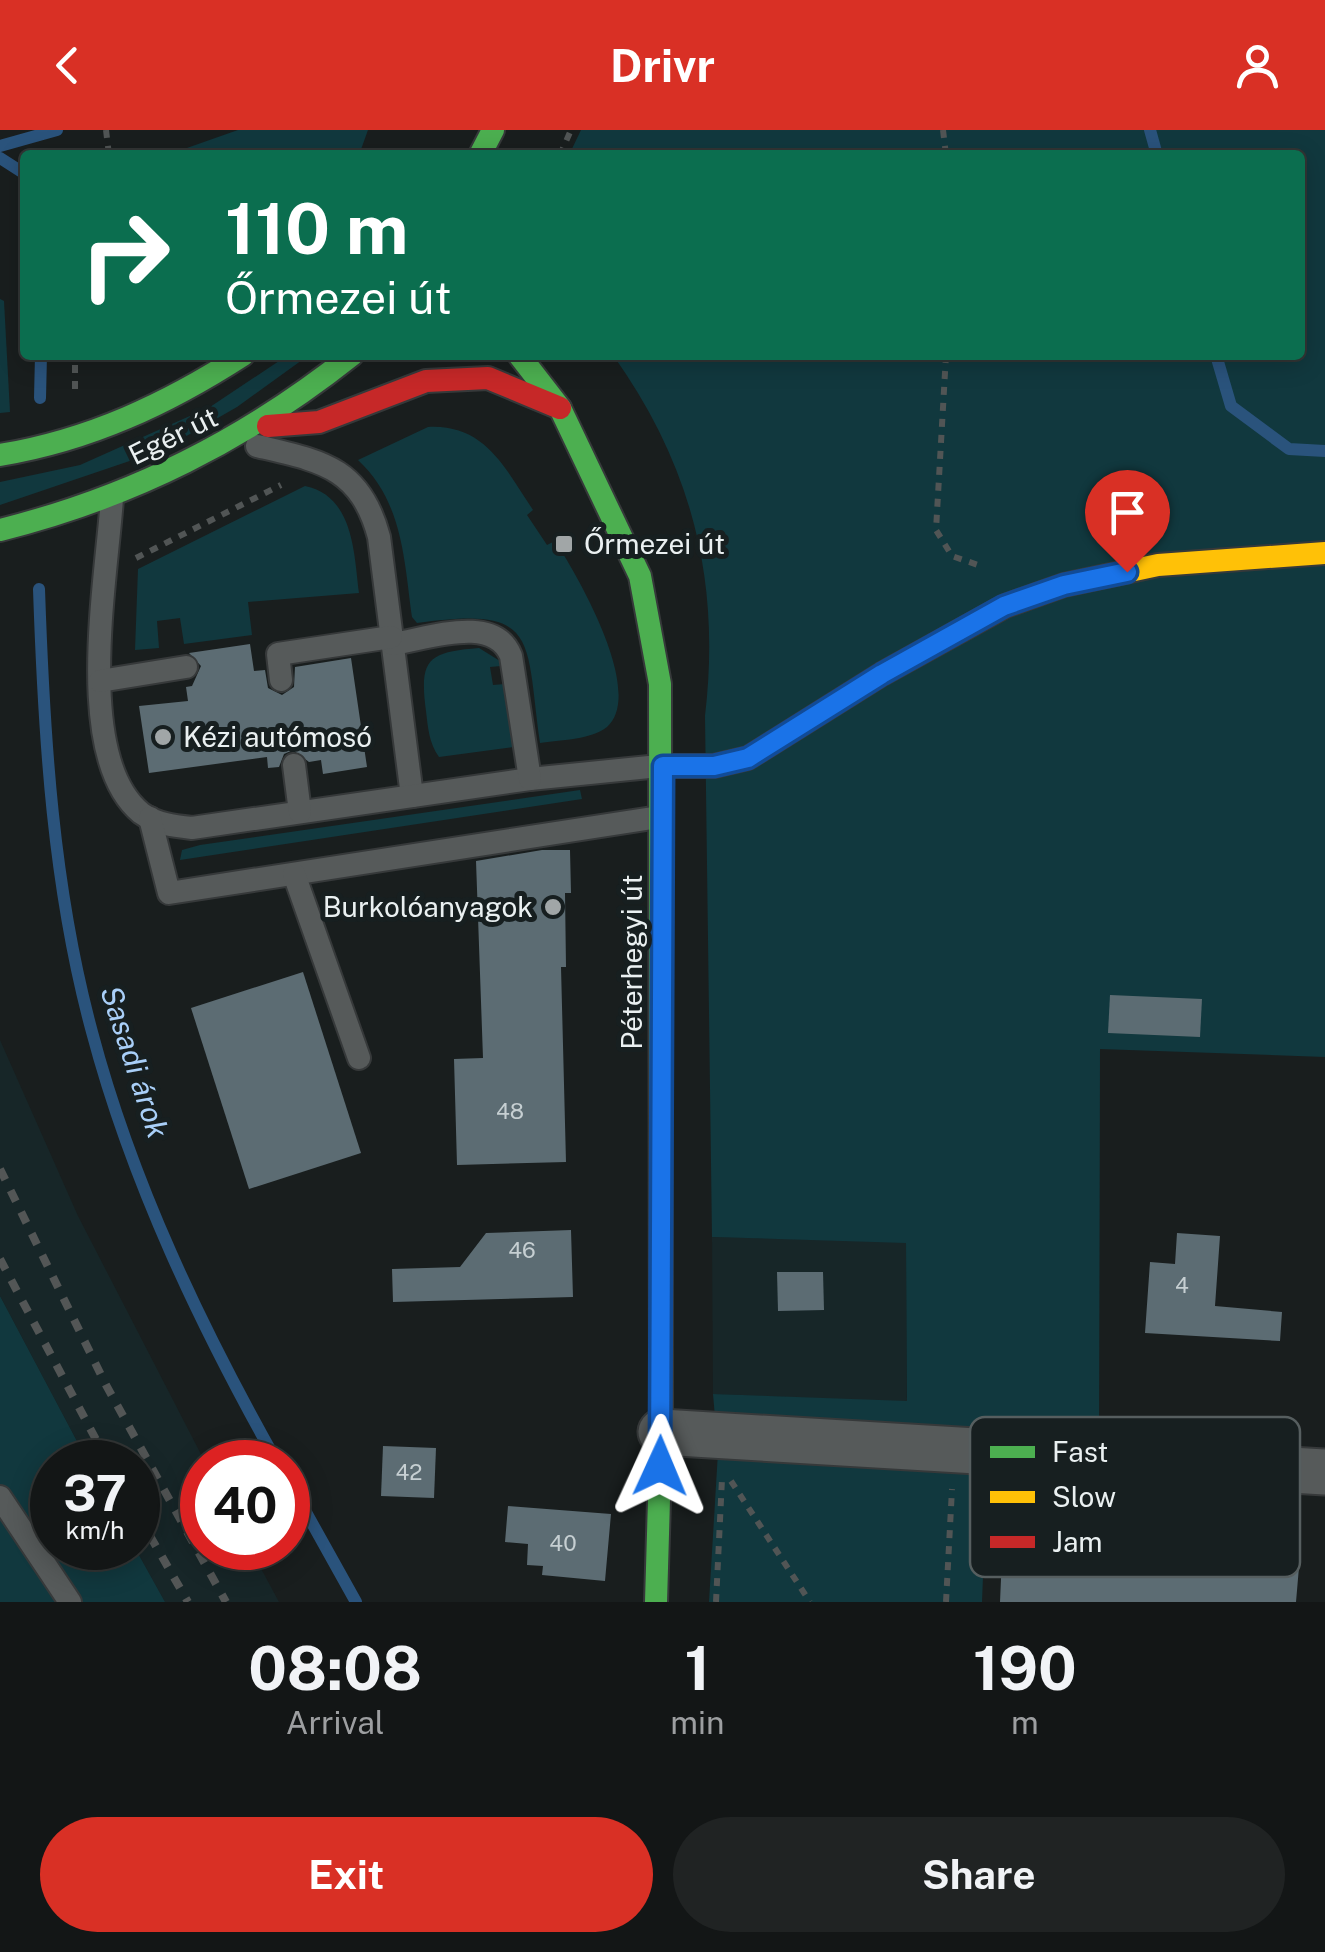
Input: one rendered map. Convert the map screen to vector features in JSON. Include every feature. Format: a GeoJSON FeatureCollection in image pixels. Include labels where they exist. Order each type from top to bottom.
{"type":"FeatureCollection","features":[{"type":"Feature","properties":{"kind":"street","name":"Egér út"},"geometry":{"type":"LineString","coordinates":[[0,454],[110,427],[188,390],[234,360]]}},
{"type":"Feature","properties":{"kind":"street","name":"Egér út"},"geometry":{"type":"LineString","coordinates":[[0,530],[57,518],[182,470],[256,428],[345,360]]}},
{"type":"Feature","properties":{"kind":"street","name":"Péterhegyi út"},"geometry":{"type":"LineString","coordinates":[[524,360],[560,408],[640,576],[660,684],[661,1432],[656,1602]]}},
{"type":"Feature","properties":{"kind":"street"},"geometry":{"type":"LineString","coordinates":[[548,360],[560,408]]}},
{"type":"Feature","properties":{"kind":"street"},"geometry":{"type":"LineString","coordinates":[[256,428],[318,422],[426,382],[488,378],[560,408]]}},
{"type":"Feature","properties":{"kind":"street"},"geometry":{"type":"LineString","coordinates":[[663,766],[714,766],[748,758],[882,674],[1004,606],[1064,585],[1158,565],[1325,553]]}},
{"type":"Feature","properties":{"kind":"street"},"geometry":{"type":"LineString","coordinates":[[661,1432],[970,1449]]}},
{"type":"Feature","properties":{"kind":"street"},"geometry":{"type":"LineString","coordinates":[[1300,1470],[1325,1472]]}},
{"type":"Feature","properties":{"kind":"lane"},"geometry":{"type":"LineString","coordinates":[[234,441],[325,462],[352,484],[375,522],[412,796]]}},
{"type":"Feature","properties":{"kind":"lane"},"geometry":{"type":"LineString","coordinates":[[112,498],[100,681],[112,770],[125,795],[150,818],[192,828],[530,779],[663,766]]}},
{"type":"Feature","properties":{"kind":"lane"},"geometry":{"type":"LineString","coordinates":[[281,680],[267,655],[473,632],[495,634],[511,656],[530,779]]}},
{"type":"Feature","properties":{"kind":"lane"},"geometry":{"type":"LineString","coordinates":[[100,681],[186,667]]}},
{"type":"Feature","properties":{"kind":"lane"},"geometry":{"type":"LineString","coordinates":[[294,766],[300,812]]}},
{"type":"Feature","properties":{"kind":"lane"},"geometry":{"type":"LineString","coordinates":[[150,818],[169,893],[663,816]]}},
{"type":"Feature","properties":{"kind":"lane"},"geometry":{"type":"LineString","coordinates":[[294,874],[358,1058]]}},
{"type":"Feature","properties":{"kind":"lane"},"geometry":{"type":"LineString","coordinates":[[0,1497],[70,1602]]}},
{"type":"Feature","properties":{"kind":"path"},"geometry":{"type":"LineString","coordinates":[[74,404],[75,360]]}},
{"type":"Feature","properties":{"kind":"path"},"geometry":{"type":"LineString","coordinates":[[946,360],[936,530],[952,556],[992,570]]}},
{"type":"Feature","properties":{"kind":"path"},"geometry":{"type":"LineString","coordinates":[[108,562],[133,560],[325,462]]}},
{"type":"Feature","properties":{"kind":"path"},"geometry":{"type":"LineString","coordinates":[[946,1602],[954,1448]]}},
{"type":"Feature","properties":{"kind":"path"},"geometry":{"type":"LineString","coordinates":[[716,1602],[722,1468],[810,1602]]}},
{"type":"Feature","properties":{"kind":"shaded area"},"geometry":{"type":"Polygon","coordinates":[[[238,130],[368,130],[361,150],[181,150],[238,130]]]}},
{"type":"Feature","properties":{"kind":"shaded area"},"geometry":{"type":"Polygon","coordinates":[[[581,130],[1325,130],[1325,1057],[1100,1049],[1099,1417],[970,1417],[970,1577],[983,1577],[982,1602],[709,1602],[718,1452],[713,1394],[907,1401],[906,1243],[712,1237],[705,716],[709,666],[704,572],[681,482],[663,439],[616,360],[1305,360],[1305,150],[571,150],[581,130]]]}},
{"type":"Feature","properties":{"kind":"shaded area"},"geometry":{"type":"Polygon","coordinates":[[[0,299],[4,301],[10,412],[0,413],[0,299]]]}},
{"type":"Feature","properties":{"kind":"shaded area"},"geometry":{"type":"Polygon","coordinates":[[[280,360],[302,360],[237,407],[162,450],[0,505],[0,482],[80,465],[210,407],[280,360]]]}},
{"type":"Feature","properties":{"kind":"shaded area"},"geometry":{"type":"Polygon","coordinates":[[[428,427],[448,428],[479,441],[513,479],[533,510],[527,515],[547,545],[555,541],[591,605],[613,661],[617,710],[607,727],[584,737],[540,743],[532,677],[519,637],[506,625],[486,620],[417,623],[412,617],[393,513],[373,476],[358,460],[428,427]]]}},
{"type":"Feature","properties":{"kind":"shaded area"},"geometry":{"type":"Polygon","coordinates":[[[305,486],[333,501],[342,514],[353,545],[359,593],[248,602],[252,635],[184,644],[180,618],[157,621],[159,648],[135,650],[138,569],[305,486]]]}},
{"type":"Feature","properties":{"kind":"shaded area"},"geometry":{"type":"Polygon","coordinates":[[[479,648],[500,661],[501,666],[490,667],[493,685],[505,684],[514,747],[439,757],[427,723],[426,669],[448,652],[479,648]]]}},
{"type":"Feature","properties":{"kind":"shaded area"},"geometry":{"type":"Polygon","coordinates":[[[580,790],[582,799],[180,860],[182,850],[200,845],[580,790]]]}},
{"type":"Feature","properties":{"kind":"shaded area"},"geometry":{"type":"Polygon","coordinates":[[[0,1040],[78,1216],[194,1440],[180,1440],[180,1570],[262,1570],[279,1602],[165,1602],[147,1570],[160,1570],[160,1440],[76,1440],[0,1296],[0,1040]]]}},
{"type":"Feature","properties":{"kind":"shaded area"},"geometry":{"type":"Polygon","coordinates":[[[712,1237],[906,1242],[907,1402],[713,1394],[712,1237]]]}},
{"type":"Feature","properties":{"kind":"shaded area"},"geometry":{"type":"Polygon","coordinates":[[[0,1296],[76,1440],[30,1440],[30,1570],[147,1570],[165,1602],[0,1602],[0,1296]]]}},
{"type":"Feature","properties":{"kind":"building"},"geometry":{"type":"Polygon","coordinates":[[[250,644],[254,671],[265,670],[268,688],[282,695],[294,687],[295,667],[351,658],[367,767],[323,774],[321,760],[309,762],[293,750],[284,754],[279,767],[268,768],[267,757],[149,773],[139,706],[188,701],[186,687],[192,686],[201,666],[189,653],[250,644]]]}},
{"type":"Feature","properties":{"kind":"building"},"geometry":{"type":"Polygon","coordinates":[[[542,850],[570,850],[571,893],[565,893],[566,967],[561,967],[566,1162],[457,1165],[454,1059],[483,1058],[476,861],[542,850]]]}},
{"type":"Feature","properties":{"kind":"building"},"geometry":{"type":"Polygon","coordinates":[[[303,972],[361,1153],[249,1189],[191,1008],[303,972]]]}},
{"type":"Feature","properties":{"kind":"building"},"geometry":{"type":"Polygon","coordinates":[[[1110,995],[1202,999],[1200,1037],[1108,1033],[1110,995]]]}},
{"type":"Feature","properties":{"kind":"building"},"geometry":{"type":"Polygon","coordinates":[[[571,1230],[573,1297],[393,1302],[392,1269],[460,1267],[486,1233],[571,1230]]]}},
{"type":"Feature","properties":{"kind":"building"},"geometry":{"type":"Polygon","coordinates":[[[1177,1233],[1220,1236],[1215,1306],[1282,1312],[1280,1341],[1145,1333],[1150,1262],[1175,1264],[1177,1233]]]}},
{"type":"Feature","properties":{"kind":"building"},"geometry":{"type":"Polygon","coordinates":[[[777,1272],[823,1272],[824,1310],[778,1311],[777,1272]]]}},
{"type":"Feature","properties":{"kind":"building"},"geometry":{"type":"Polygon","coordinates":[[[383,1446],[436,1448],[434,1498],[381,1496],[383,1446]]]}},
{"type":"Feature","properties":{"kind":"building"},"geometry":{"type":"Polygon","coordinates":[[[508,1506],[611,1514],[605,1581],[542,1575],[543,1566],[527,1565],[528,1544],[505,1542],[508,1506]]]}},
{"type":"Feature","properties":{"kind":"building"},"geometry":{"type":"Polygon","coordinates":[[[1001,1577],[1298,1577],[1296,1602],[1000,1602],[1001,1577]]]}},
{"type":"Feature","properties":{"kind":"waterway"},"geometry":{"type":"LineString","coordinates":[[0,146],[57,130]]}},
{"type":"Feature","properties":{"kind":"waterway"},"geometry":{"type":"LineString","coordinates":[[1150,130],[1156,150]]}},
{"type":"Feature","properties":{"kind":"waterway","name":"Sasadi árok"},"geometry":{"type":"LineString","coordinates":[[0,158],[20,171]]}},
{"type":"Feature","properties":{"kind":"waterway","name":"Sasadi árok"},"geometry":{"type":"LineString","coordinates":[[40,398],[41,360]]}},
{"type":"Feature","properties":{"kind":"waterway"},"geometry":{"type":"LineString","coordinates":[[1217,360],[1231,406],[1289,449],[1325,451]]}},
{"type":"Feature","properties":{"kind":"waterway","name":"Sasadi árok"},"geometry":{"type":"LineString","coordinates":[[39,589],[44,701],[59,868],[92,1032],[148,1199],[196,1306],[265,1440]]}},
{"type":"Feature","properties":{"kind":"waterway","name":"Sasadi árok"},"geometry":{"type":"LineString","coordinates":[[310,1519],[356,1602]]}},
{"type":"Feature","properties":{"kind":"railway"},"geometry":{"type":"LineString","coordinates":[[0,1169],[106,1385],[226,1602]]}},
{"type":"Feature","properties":{"kind":"railway"},"geometry":{"type":"LineString","coordinates":[[0,1259],[96,1440]]}},
{"type":"Feature","properties":{"kind":"railway"},"geometry":{"type":"LineString","coordinates":[[160,1553],[188,1602]]}},
{"type":"Feature","properties":{"kind":"traffic: fast"},"geometry":{"type":"LineString","coordinates":[[483,150],[493,130]]}},
{"type":"Feature","properties":{"kind":"traffic: fast"},"geometry":{"type":"LineString","coordinates":[[0,455],[65,440],[127,418],[235,360]]}},
{"type":"Feature","properties":{"kind":"traffic: fast"},"geometry":{"type":"LineString","coordinates":[[0,530],[96,501],[185,462],[270,414],[346,360]]}},
{"type":"Feature","properties":{"kind":"traffic: fast"},"geometry":{"type":"LineString","coordinates":[[523,360],[560,408],[640,576],[660,684],[661,1432],[656,1602]]}},
{"type":"Feature","properties":{"kind":"traffic: slow"},"geometry":{"type":"LineString","coordinates":[[663,766],[714,766],[748,758],[882,674],[1005,606],[1064,585],[1158,565],[1325,553]]}},
{"type":"Feature","properties":{"kind":"traffic: jam"},"geometry":{"type":"LineString","coordinates":[[268,426],[319,422],[426,381],[488,378],[560,408]]}},
{"type":"Feature","properties":{"kind":"place","name":"Őrmezei út"},"geometry":{"type":"Point","coordinates":[564,544]}},
{"type":"Feature","properties":{"kind":"place","name":"Kézi autómosó"},"geometry":{"type":"Point","coordinates":[163,737]}},
{"type":"Feature","properties":{"kind":"place","name":"Burkolóanyagok"},"geometry":{"type":"Point","coordinates":[553,907]}},
{"type":"Feature","properties":{"kind":"route"},"geometry":{"type":"LineString","coordinates":[[660,1466],[663,766],[714,766],[748,758],[882,674],[1004,606],[1064,585],[1127,572]]}}]}
